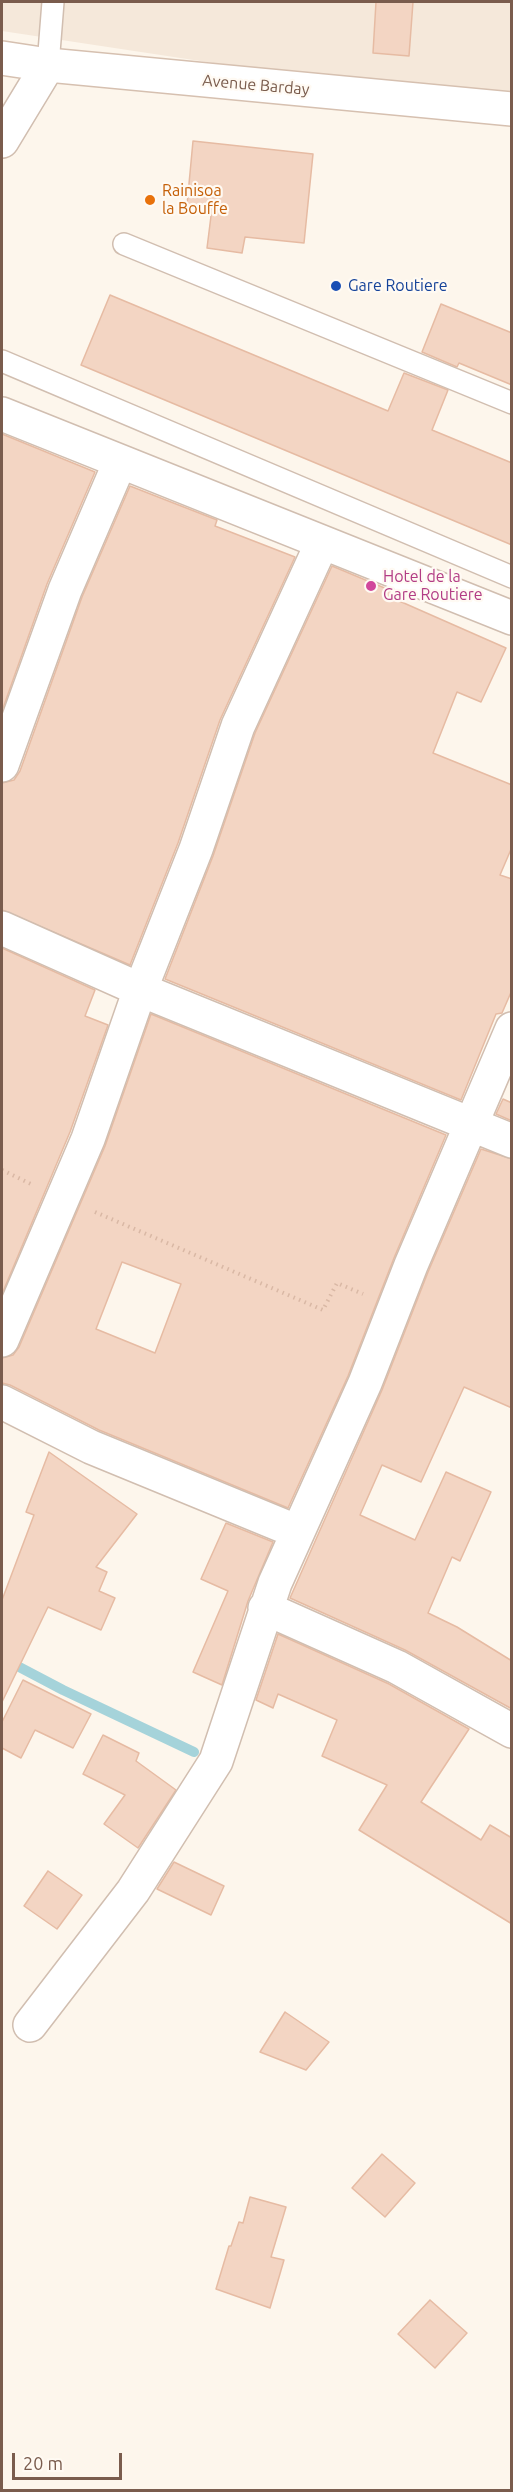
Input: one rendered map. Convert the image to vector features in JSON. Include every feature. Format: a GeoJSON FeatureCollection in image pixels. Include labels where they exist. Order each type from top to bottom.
{"type":"FeatureCollection","features":[{"type":"Feature","properties":{"kind":"street","name":"Avenue Barday"},"geometry":{"type":"LineString","coordinates":[[2,58],[48,65],[512,109]]}},
{"type":"Feature","properties":{"kind":"street"},"geometry":{"type":"LineString","coordinates":[[2,141],[48,65]]}},
{"type":"Feature","properties":{"kind":"street"},"geometry":{"type":"LineString","coordinates":[[2,414],[512,618]]}},
{"type":"Feature","properties":{"kind":"street"},"geometry":{"type":"LineString","coordinates":[[2,765],[65,590],[120,462]]}},
{"type":"Feature","properties":{"kind":"street"},"geometry":{"type":"LineString","coordinates":[[2,1341],[88,1138],[141,990],[196,849],[238,726],[322,543]]}},
{"type":"Feature","properties":{"kind":"street"},"geometry":{"type":"LineString","coordinates":[[2,928],[141,990],[473,1124],[512,1142]]}},
{"type":"Feature","properties":{"kind":"street"},"geometry":{"type":"LineString","coordinates":[[30,2025],[133,1891],[216,1761],[265,1608],[366,1383],[395,1307],[512,1029]]}},
{"type":"Feature","properties":{"kind":"street"},"geometry":{"type":"LineString","coordinates":[[2,1402],[102,1451],[298,1532]]}},
{"type":"Feature","properties":{"kind":"street"},"geometry":{"type":"LineString","coordinates":[[265,1608],[397,1667],[512,1731]]}},
{"type":"Feature","properties":{"kind":"lane"},"geometry":{"type":"LineString","coordinates":[[48,65],[53,2]]}},
{"type":"Feature","properties":{"kind":"lane"},"geometry":{"type":"LineString","coordinates":[[124,244],[512,403]]}},
{"type":"Feature","properties":{"kind":"lane"},"geometry":{"type":"LineString","coordinates":[[2,362],[512,577]]}},
{"type":"Feature","properties":{"kind":"path"},"geometry":{"type":"LineString","coordinates":[[2,1170],[63,1199],[323,1310],[337,1283],[395,1307]]}},
{"type":"Feature","properties":{"kind":"shaded area"},"geometry":{"type":"Polygon","coordinates":[[[2,2],[511,2],[511,108],[2,31],[2,2]]]}},
{"type":"Feature","properties":{"kind":"building"},"geometry":{"type":"Polygon","coordinates":[[[376,2],[413,2],[409,56],[373,53],[376,2]]]}},
{"type":"Feature","properties":{"kind":"building"},"geometry":{"type":"Polygon","coordinates":[[[193,141],[313,154],[304,243],[245,237],[242,253],[207,248],[212,208],[187,205],[193,141]]]}},
{"type":"Feature","properties":{"kind":"building"},"geometry":{"type":"Polygon","coordinates":[[[110,295],[388,411],[404,373],[448,390],[432,430],[512,463],[512,545],[81,365],[110,295]]]}},
{"type":"Feature","properties":{"kind":"building"},"geometry":{"type":"Polygon","coordinates":[[[441,304],[512,333],[512,385],[459,363],[457,367],[422,352],[441,304]]]}},
{"type":"Feature","properties":{"kind":"building"},"geometry":{"type":"Polygon","coordinates":[[[2,434],[95,472],[47,584],[2,711],[2,434]]]}},
{"type":"Feature","properties":{"kind":"building"},"geometry":{"type":"Polygon","coordinates":[[[130,486],[217,520],[215,526],[295,557],[220,720],[178,843],[130,965],[2,910],[2,783],[14,780],[20,771],[82,597],[130,486]]]}},
{"type":"Feature","properties":{"kind":"building"},"geometry":{"type":"Polygon","coordinates":[[[332,566],[399,594],[397,600],[506,648],[481,702],[457,692],[433,753],[512,785],[512,847],[500,875],[512,879],[512,990],[502,1013],[496,1014],[461,1100],[165,979],[213,856],[255,733],[332,566]]]}},
{"type":"Feature","properties":{"kind":"building"},"geometry":{"type":"Polygon","coordinates":[[[2,948],[95,990],[85,1016],[108,1025],[70,1132],[2,1294],[2,948]]]}},
{"type":"Feature","properties":{"kind":"building"},"geometry":{"type":"Polygon","coordinates":[[[151,1014],[446,1135],[394,1258],[348,1376],[288,1508],[99,1430],[2,1383],[2,1358],[13,1355],[19,1347],[105,1146],[151,1014]],[[122,1262],[96,1329],[155,1353],[181,1284],[122,1262]]]}},
{"type":"Feature","properties":{"kind":"building"},"geometry":{"type":"Polygon","coordinates":[[[503,1099],[512,1103],[512,1121],[496,1114],[503,1099]]]}},
{"type":"Feature","properties":{"kind":"building"},"geometry":{"type":"Polygon","coordinates":[[[481,1149],[512,1159],[512,1408],[464,1387],[421,1482],[382,1465],[360,1515],[415,1540],[446,1472],[491,1492],[460,1561],[452,1557],[428,1613],[457,1627],[512,1661],[512,1709],[405,1650],[290,1598],[382,1390],[428,1272],[481,1149]]]}},
{"type":"Feature","properties":{"kind":"building"},"geometry":{"type":"Polygon","coordinates":[[[49,1452],[137,1514],[96,1567],[107,1572],[99,1591],[115,1598],[101,1630],[48,1607],[2,1702],[2,1600],[34,1515],[26,1512],[49,1452]]]}},
{"type":"Feature","properties":{"kind":"building"},"geometry":{"type":"Polygon","coordinates":[[[226,1523],[273,1542],[248,1601],[222,1685],[193,1672],[228,1591],[201,1579],[226,1523]]]}},
{"type":"Feature","properties":{"kind":"building"},"geometry":{"type":"Polygon","coordinates":[[[278,1634],[389,1684],[469,1729],[421,1802],[481,1840],[490,1825],[512,1838],[512,1924],[359,1830],[387,1785],[322,1756],[337,1720],[278,1694],[273,1708],[256,1700],[278,1634]]]}},
{"type":"Feature","properties":{"kind":"building"},"geometry":{"type":"Polygon","coordinates":[[[23,1680],[91,1714],[73,1748],[35,1730],[21,1758],[2,1748],[2,1722],[23,1680]]]}},
{"type":"Feature","properties":{"kind":"building"},"geometry":{"type":"Polygon","coordinates":[[[103,1735],[139,1753],[136,1761],[176,1790],[138,1848],[104,1824],[125,1795],[83,1774],[103,1735]]]}},
{"type":"Feature","properties":{"kind":"building"},"geometry":{"type":"Polygon","coordinates":[[[174,1862],[224,1886],[211,1915],[157,1889],[174,1862]]]}},
{"type":"Feature","properties":{"kind":"building"},"geometry":{"type":"Polygon","coordinates":[[[48,1871],[82,1895],[57,1929],[24,1906],[48,1871]]]}},
{"type":"Feature","properties":{"kind":"building"},"geometry":{"type":"Polygon","coordinates":[[[285,2012],[329,2042],[306,2070],[260,2052],[285,2012]]]}},
{"type":"Feature","properties":{"kind":"building"},"geometry":{"type":"Polygon","coordinates":[[[382,2154],[415,2183],[385,2217],[352,2188],[382,2154]]]}},
{"type":"Feature","properties":{"kind":"building"},"geometry":{"type":"Polygon","coordinates":[[[250,2197],[286,2207],[271,2257],[284,2260],[270,2308],[216,2289],[229,2246],[231,2246],[239,2222],[243,2223],[250,2197]]]}},
{"type":"Feature","properties":{"kind":"building"},"geometry":{"type":"Polygon","coordinates":[[[430,2300],[467,2333],[435,2368],[398,2334],[430,2300]]]}},
{"type":"Feature","properties":{"kind":"waterway"},"geometry":{"type":"LineString","coordinates":[[2,1658],[63,1690],[194,1752]]}},
{"type":"Feature","properties":{"kind":"place","name":"Rainisoa la Bouffe"},"geometry":{"type":"Point","coordinates":[150,200]}},
{"type":"Feature","properties":{"kind":"place","name":"Gare Routiere"},"geometry":{"type":"Point","coordinates":[336,286]}},
{"type":"Feature","properties":{"kind":"place","name":"Hotel de la Gare Routiere"},"geometry":{"type":"Point","coordinates":[371,586]}}]}
